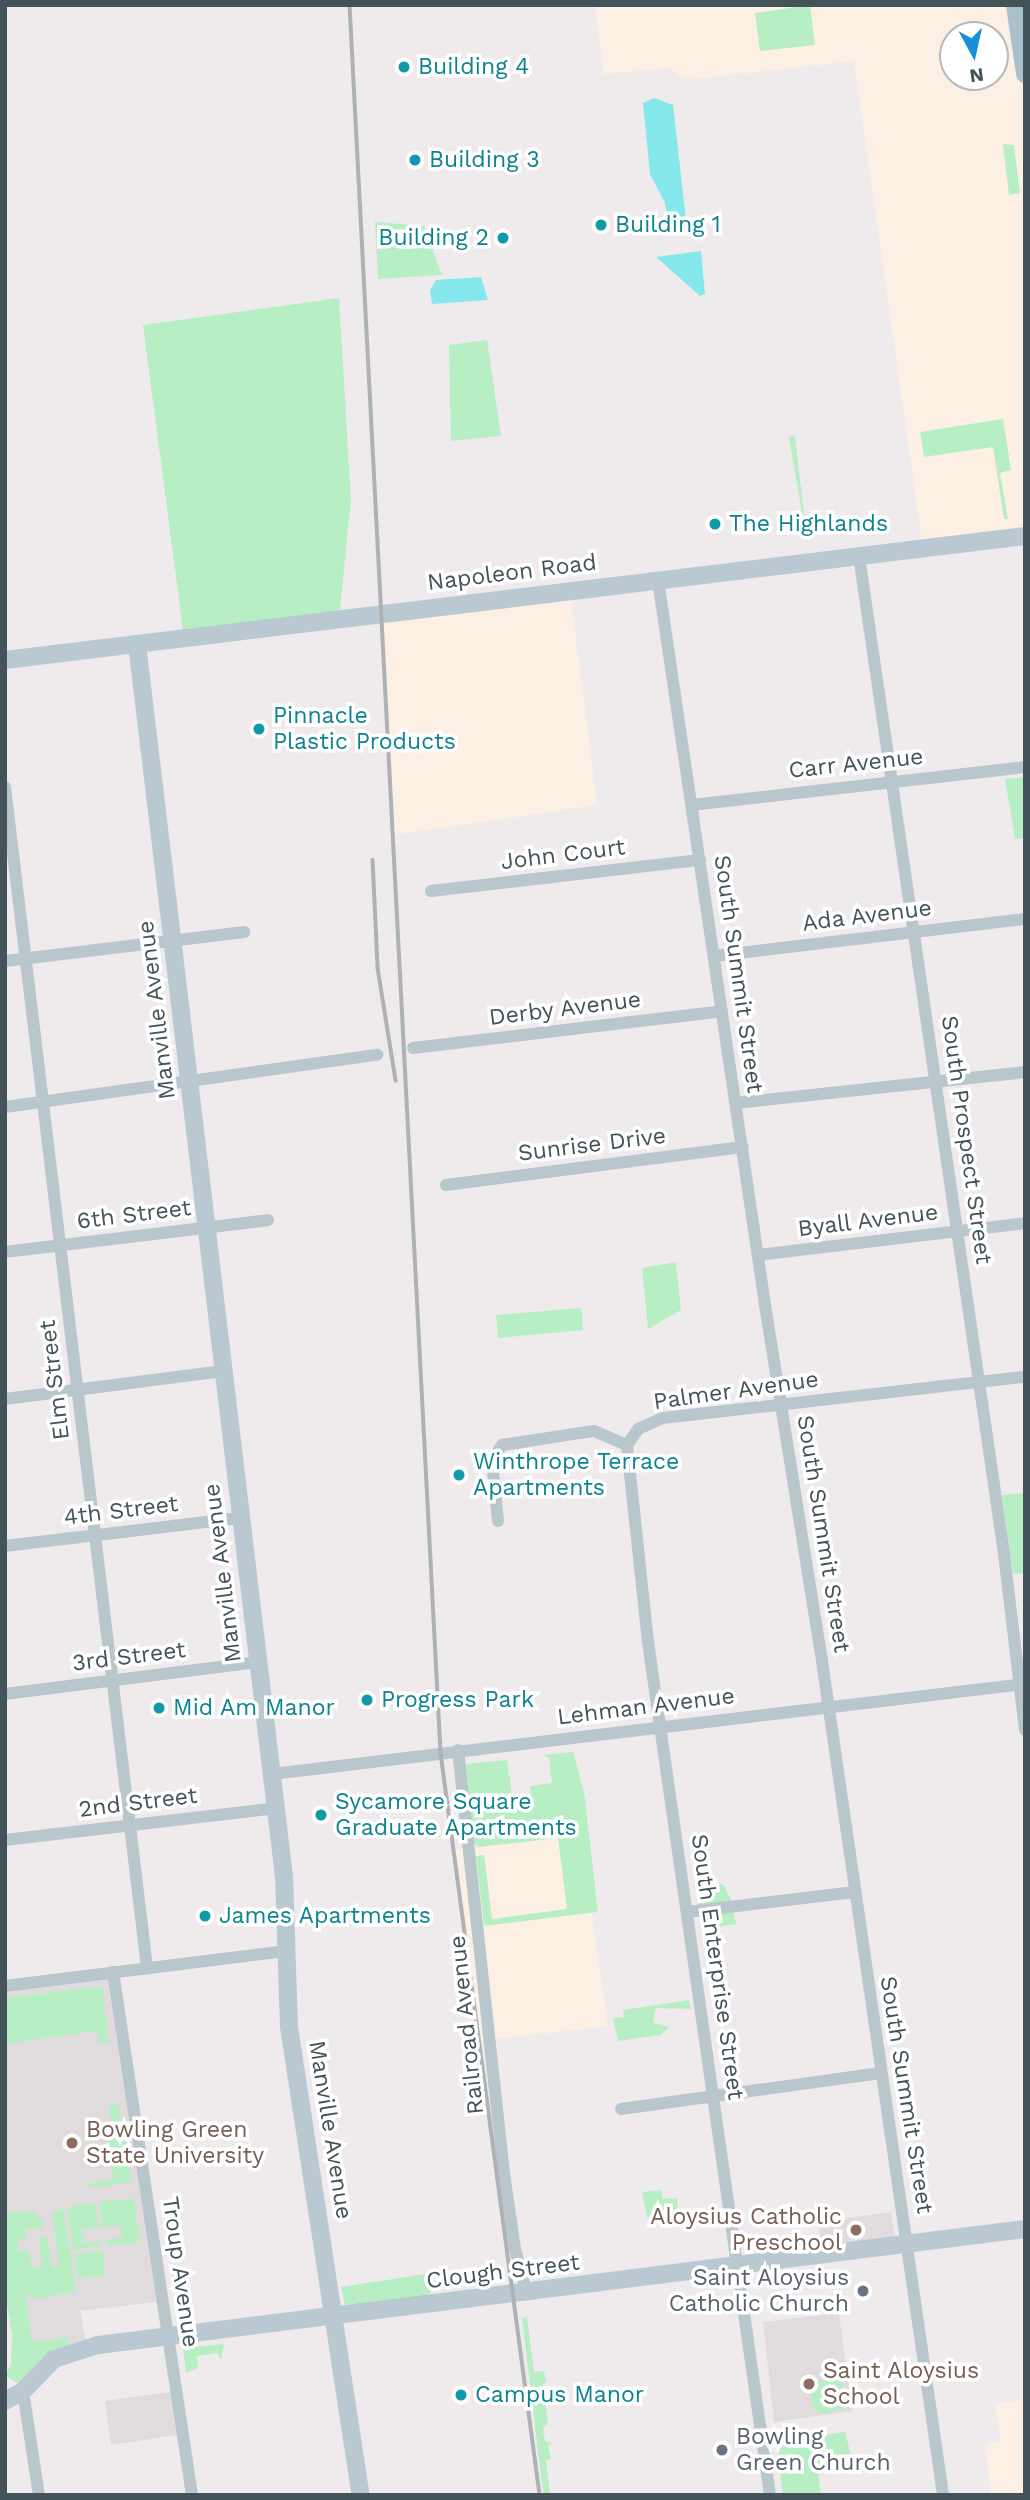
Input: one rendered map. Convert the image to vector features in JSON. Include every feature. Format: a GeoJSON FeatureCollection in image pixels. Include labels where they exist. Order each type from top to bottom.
{"type":"FeatureCollection","features":[{"type":"Feature","properties":{"kind":"main road"},"geometry":{"type":"LineString","coordinates":[[1015,5],[1025,73]]}},
{"type":"Feature","properties":{"kind":"street","name":"Napoleon Road"},"geometry":{"type":"LineString","coordinates":[[5,660],[1025,536]]}},
{"type":"Feature","properties":{"kind":"street","name":"South Prospect Street"},"geometry":{"type":"LineString","coordinates":[[859,556],[1022,1685],[1025,1730]]}},
{"type":"Feature","properties":{"kind":"street","name":"South Summit Street"},"geometry":{"type":"LineString","coordinates":[[658,580],[758,1255],[829,1708],[943,2495]]}},
{"type":"Feature","properties":{"kind":"street","name":"Manville Avenue"},"geometry":{"type":"LineString","coordinates":[[137,644],[285,1883],[289,2027],[361,2495]]}},
{"type":"Feature","properties":{"kind":"street","name":"Carr Avenue"},"geometry":{"type":"LineString","coordinates":[[692,805],[1025,767]]}},
{"type":"Feature","properties":{"kind":"street","name":"Elm Street"},"geometry":{"type":"LineString","coordinates":[[5,787],[147,1968]]}},
{"type":"Feature","properties":{"kind":"street","name":"John Court"},"geometry":{"type":"LineString","coordinates":[[431,891],[700,860]]}},
{"type":"Feature","properties":{"kind":"street","name":"Ada Avenue"},"geometry":{"type":"LineString","coordinates":[[714,956],[1025,919]]}},
{"type":"Feature","properties":{"kind":"street"},"geometry":{"type":"LineString","coordinates":[[5,961],[244,932]]}},
{"type":"Feature","properties":{"kind":"street","name":"Derby Avenue"},"geometry":{"type":"LineString","coordinates":[[413,1048],[722,1012]]}},
{"type":"Feature","properties":{"kind":"street"},"geometry":{"type":"LineString","coordinates":[[5,1107],[190,1084],[262,1070],[377,1055]]}},
{"type":"Feature","properties":{"kind":"street"},"geometry":{"type":"LineString","coordinates":[[736,1103],[1025,1072]]}},
{"type":"Feature","properties":{"kind":"street","name":"Sunrise Drive"},"geometry":{"type":"LineString","coordinates":[[446,1185],[743,1147]]}},
{"type":"Feature","properties":{"kind":"street","name":"6th Street"},"geometry":{"type":"LineString","coordinates":[[5,1252],[268,1220]]}},
{"type":"Feature","properties":{"kind":"street","name":"Byall Avenue"},"geometry":{"type":"LineString","coordinates":[[758,1255],[1025,1223]]}},
{"type":"Feature","properties":{"kind":"street"},"geometry":{"type":"LineString","coordinates":[[5,1399],[223,1371]]}},
{"type":"Feature","properties":{"kind":"street","name":"Palmer Avenue"},"geometry":{"type":"LineString","coordinates":[[627,1445],[638,1429],[663,1418],[1025,1377]]}},
{"type":"Feature","properties":{"kind":"street"},"geometry":{"type":"LineString","coordinates":[[498,1521],[492,1461],[502,1445],[594,1431],[627,1445]]}},
{"type":"Feature","properties":{"kind":"street","name":"South Enterprise Street"},"geometry":{"type":"LineString","coordinates":[[627,1445],[660,1727],[770,2495]]}},
{"type":"Feature","properties":{"kind":"street","name":"4th Street"},"geometry":{"type":"LineString","coordinates":[[5,1546],[241,1518]]}},
{"type":"Feature","properties":{"kind":"street","name":"3rd Street"},"geometry":{"type":"LineString","coordinates":[[5,1694],[259,1662]]}},
{"type":"Feature","properties":{"kind":"street","name":"Lehman Avenue"},"geometry":{"type":"LineString","coordinates":[[272,1774],[1022,1685]]}},
{"type":"Feature","properties":{"kind":"street","name":"Railroad Avenue"},"geometry":{"type":"LineString","coordinates":[[458,1750],[503,2166],[527,2294]]}},
{"type":"Feature","properties":{"kind":"street","name":"2nd Street"},"geometry":{"type":"LineString","coordinates":[[5,1840],[276,1808]]}},
{"type":"Feature","properties":{"kind":"street"},"geometry":{"type":"LineString","coordinates":[[687,1912],[855,1892]]}},
{"type":"Feature","properties":{"kind":"street"},"geometry":{"type":"LineString","coordinates":[[5,1986],[285,1951]]}},
{"type":"Feature","properties":{"kind":"street","name":"Troup Avenue"},"geometry":{"type":"LineString","coordinates":[[113,1972],[192,2495]]}},
{"type":"Feature","properties":{"kind":"street"},"geometry":{"type":"LineString","coordinates":[[621,2109],[881,2073]]}},
{"type":"Feature","properties":{"kind":"street","name":"Clough Street"},"geometry":{"type":"LineString","coordinates":[[5,2400],[23,2391],[62,2354],[168,2336],[334,2319],[1025,2229]]}},
{"type":"Feature","properties":{"kind":"street"},"geometry":{"type":"LineString","coordinates":[[23,2391],[40,2495]]}},
{"type":"Feature","properties":{"kind":"shaded area"},"geometry":{"type":"Polygon","coordinates":[[[595,5],[1025,5],[1025,536],[923,548],[854,61],[684,80],[669,68],[604,74],[595,5]]]}},
{"type":"Feature","properties":{"kind":"shaded area"},"geometry":{"type":"Polygon","coordinates":[[[570,591],[597,805],[392,835],[382,614],[570,591]]]}},
{"type":"Feature","properties":{"kind":"shaded area"},"geometry":{"type":"Polygon","coordinates":[[[580,1833],[608,2026],[477,2041],[451,1850],[580,1833]]]}},
{"type":"Feature","properties":{"kind":"shaded area","name":"Bowling Green State University"},"geometry":{"type":"Polygon","coordinates":[[[113,1972],[163,2301],[80,2311],[87,2348],[37,2377],[5,2256],[5,1986],[113,1972]]]}},
{"type":"Feature","properties":{"kind":"shaded area","name":"Aloysius Catholic Preschool"},"geometry":{"type":"Polygon","coordinates":[[[891,2212],[895,2238],[822,2248],[818,2222],[891,2212]]]}},
{"type":"Feature","properties":{"kind":"shaded area","name":"Saint Aloysius School"},"geometry":{"type":"Polygon","coordinates":[[[839,2313],[852,2411],[774,2422],[763,2322],[839,2313]]]}},
{"type":"Feature","properties":{"kind":"shaded area"},"geometry":{"type":"Polygon","coordinates":[[[177,2391],[183,2434],[111,2445],[105,2401],[177,2391]]]}},
{"type":"Feature","properties":{"kind":"shaded area"},"geometry":{"type":"Polygon","coordinates":[[[1025,2400],[1025,2495],[991,2495],[985,2444],[1001,2441],[995,2404],[1025,2400]]]}},
{"type":"Feature","properties":{"kind":"green space"},"geometry":{"type":"Polygon","coordinates":[[[810,5],[815,45],[760,51],[755,13],[810,5]]]}},
{"type":"Feature","properties":{"kind":"green space"},"geometry":{"type":"Polygon","coordinates":[[[1003,144],[1014,145],[1020,193],[1009,195],[1003,144]]]}},
{"type":"Feature","properties":{"kind":"green space"},"geometry":{"type":"Polygon","coordinates":[[[375,222],[424,226],[442,275],[378,279],[375,222]]]}},
{"type":"Feature","properties":{"kind":"green space"},"geometry":{"type":"Polygon","coordinates":[[[339,298],[351,500],[339,619],[184,638],[143,325],[339,298]]]}},
{"type":"Feature","properties":{"kind":"green space"},"geometry":{"type":"Polygon","coordinates":[[[487,340],[501,436],[451,441],[449,345],[487,340]]]}},
{"type":"Feature","properties":{"kind":"green space"},"geometry":{"type":"Polygon","coordinates":[[[1003,419],[1011,470],[1000,473],[1008,519],[1004,519],[993,447],[924,457],[920,432],[1003,419]]]}},
{"type":"Feature","properties":{"kind":"green space"},"geometry":{"type":"Polygon","coordinates":[[[792,435],[795,437],[808,547],[789,438],[792,435]]]}},
{"type":"Feature","properties":{"kind":"green space"},"geometry":{"type":"Polygon","coordinates":[[[1025,777],[1025,838],[1015,839],[1005,779],[1025,777]]]}},
{"type":"Feature","properties":{"kind":"green space"},"geometry":{"type":"Polygon","coordinates":[[[676,1262],[681,1310],[648,1329],[642,1268],[676,1262]]]}},
{"type":"Feature","properties":{"kind":"green space"},"geometry":{"type":"Polygon","coordinates":[[[581,1308],[583,1330],[498,1338],[496,1315],[581,1308]]]}},
{"type":"Feature","properties":{"kind":"green space"},"geometry":{"type":"Polygon","coordinates":[[[1025,1493],[1025,1573],[1013,1574],[1002,1495],[1025,1493]]]}},
{"type":"Feature","properties":{"kind":"green space"},"geometry":{"type":"Polygon","coordinates":[[[573,1752],[584,1792],[598,1912],[484,1926],[476,1856],[484,1855],[492,1919],[567,1909],[558,1838],[479,1847],[473,1843],[466,1764],[507,1760],[514,1810],[533,1807],[530,1786],[552,1783],[549,1758],[542,1755],[573,1752]]]}},
{"type":"Feature","properties":{"kind":"green space"},"geometry":{"type":"Polygon","coordinates":[[[712,1873],[714,1882],[724,1885],[732,1902],[698,1905],[694,1876],[712,1873]]]}},
{"type":"Feature","properties":{"kind":"green space"},"geometry":{"type":"Polygon","coordinates":[[[733,1910],[736,1924],[717,1927],[714,1934],[702,1937],[699,1916],[733,1910]]]}},
{"type":"Feature","properties":{"kind":"green space"},"geometry":{"type":"Polygon","coordinates":[[[102,1986],[109,2043],[99,2044],[97,2031],[5,2044],[5,1998],[102,1986]]]}},
{"type":"Feature","properties":{"kind":"green space"},"geometry":{"type":"Polygon","coordinates":[[[689,2000],[691,2009],[656,2008],[653,2023],[670,2027],[660,2035],[618,2041],[613,2018],[624,2017],[623,2010],[689,2000]]]}},
{"type":"Feature","properties":{"kind":"green space"},"geometry":{"type":"Polygon","coordinates":[[[118,2101],[131,2182],[88,2188],[90,2183],[114,2179],[107,2134],[113,2132],[109,2106],[118,2101]]]}},
{"type":"Feature","properties":{"kind":"green space"},"geometry":{"type":"Polygon","coordinates":[[[661,2190],[663,2199],[677,2198],[678,2214],[647,2217],[642,2192],[661,2190]]]}},
{"type":"Feature","properties":{"kind":"green space"},"geometry":{"type":"Polygon","coordinates":[[[134,2198],[140,2242],[107,2246],[106,2240],[122,2238],[120,2225],[103,2227],[99,2202],[134,2198]]]}},
{"type":"Feature","properties":{"kind":"green space"},"geometry":{"type":"Polygon","coordinates":[[[95,2203],[99,2227],[82,2230],[84,2243],[100,2241],[100,2246],[73,2250],[67,2207],[95,2203]]]}},
{"type":"Feature","properties":{"kind":"green space"},"geometry":{"type":"Polygon","coordinates":[[[63,2208],[76,2292],[35,2299],[26,2292],[31,2339],[37,2342],[68,2337],[70,2347],[33,2375],[27,2374],[20,2385],[5,2375],[11,2364],[12,2336],[5,2292],[5,2211],[35,2212],[41,2218],[43,2228],[25,2230],[26,2239],[17,2240],[19,2252],[29,2251],[32,2267],[42,2267],[38,2237],[48,2238],[52,2268],[59,2267],[52,2213],[63,2208]]]}},
{"type":"Feature","properties":{"kind":"green space"},"geometry":{"type":"Polygon","coordinates":[[[102,2250],[105,2275],[78,2279],[74,2254],[102,2250]]]}},
{"type":"Feature","properties":{"kind":"green space"},"geometry":{"type":"Polygon","coordinates":[[[432,2273],[430,2299],[345,2305],[341,2287],[432,2273]]]}},
{"type":"Feature","properties":{"kind":"green space"},"geometry":{"type":"Polygon","coordinates":[[[527,2317],[534,2372],[544,2371],[546,2382],[543,2384],[548,2424],[543,2427],[545,2442],[554,2443],[548,2445],[551,2459],[546,2460],[550,2495],[544,2495],[541,2476],[522,2318],[527,2317]]]}},
{"type":"Feature","properties":{"kind":"green space"},"geometry":{"type":"Polygon","coordinates":[[[224,2344],[221,2360],[218,2353],[197,2356],[198,2368],[186,2373],[183,2348],[224,2344]]]}},
{"type":"Feature","properties":{"kind":"green space"},"geometry":{"type":"Polygon","coordinates":[[[842,2379],[846,2408],[820,2414],[813,2407],[810,2382],[842,2379]]]}},
{"type":"Feature","properties":{"kind":"green space"},"geometry":{"type":"Polygon","coordinates":[[[845,2432],[854,2467],[818,2469],[821,2495],[783,2495],[776,2441],[845,2432]]]}},
{"type":"Feature","properties":{"kind":"water"},"geometry":{"type":"Polygon","coordinates":[[[654,98],[673,105],[687,229],[669,230],[665,203],[650,174],[643,103],[654,98]]]}},
{"type":"Feature","properties":{"kind":"water"},"geometry":{"type":"Polygon","coordinates":[[[701,251],[705,294],[700,296],[656,257],[701,251]]]}},
{"type":"Feature","properties":{"kind":"water"},"geometry":{"type":"Polygon","coordinates":[[[481,277],[488,300],[432,304],[430,290],[436,280],[481,277]]]}},
{"type":"Feature","properties":{"kind":"railway"},"geometry":{"type":"LineString","coordinates":[[350,5],[441,1753],[540,2495]]}},
{"type":"Feature","properties":{"kind":"railway"},"geometry":{"type":"LineString","coordinates":[[373,860],[378,968],[396,1081]]}},
{"type":"Feature","properties":{"kind":"place","name":"Building 4"},"geometry":{"type":"Point","coordinates":[404,67]}},
{"type":"Feature","properties":{"kind":"place","name":"Building 3"},"geometry":{"type":"Point","coordinates":[415,160]}},
{"type":"Feature","properties":{"kind":"place","name":"Building 1"},"geometry":{"type":"Point","coordinates":[601,225]}},
{"type":"Feature","properties":{"kind":"place","name":"Building 2"},"geometry":{"type":"Point","coordinates":[503,238]}},
{"type":"Feature","properties":{"kind":"place","name":"The Highlands"},"geometry":{"type":"Point","coordinates":[715,524]}},
{"type":"Feature","properties":{"kind":"place","name":"Pinnacle Plastic Products"},"geometry":{"type":"Point","coordinates":[259,729]}},
{"type":"Feature","properties":{"kind":"place","name":"Winthrope Terrace Apartments"},"geometry":{"type":"Point","coordinates":[459,1475]}},
{"type":"Feature","properties":{"kind":"place","name":"Progress Park"},"geometry":{"type":"Point","coordinates":[367,1700]}},
{"type":"Feature","properties":{"kind":"place","name":"Mid Am Manor"},"geometry":{"type":"Point","coordinates":[159,1708]}},
{"type":"Feature","properties":{"kind":"place","name":"Sycamore Square Graduate Apartments"},"geometry":{"type":"Point","coordinates":[321,1815]}},
{"type":"Feature","properties":{"kind":"place","name":"James Apartments"},"geometry":{"type":"Point","coordinates":[205,1916]}},
{"type":"Feature","properties":{"kind":"place","name":"Bowling Green State University"},"geometry":{"type":"Point","coordinates":[72,2143]}},
{"type":"Feature","properties":{"kind":"place","name":"Aloysius Catholic Preschool"},"geometry":{"type":"Point","coordinates":[856,2230]}},
{"type":"Feature","properties":{"kind":"place","name":"Saint Aloysius Catholic Church"},"geometry":{"type":"Point","coordinates":[863,2291]}},
{"type":"Feature","properties":{"kind":"place","name":"Saint Aloysius School"},"geometry":{"type":"Point","coordinates":[809,2384]}},
{"type":"Feature","properties":{"kind":"place","name":"Campus Manor"},"geometry":{"type":"Point","coordinates":[461,2395]}},
{"type":"Feature","properties":{"kind":"place","name":"Bowling Green Church"},"geometry":{"type":"Point","coordinates":[722,2450]}}]}
